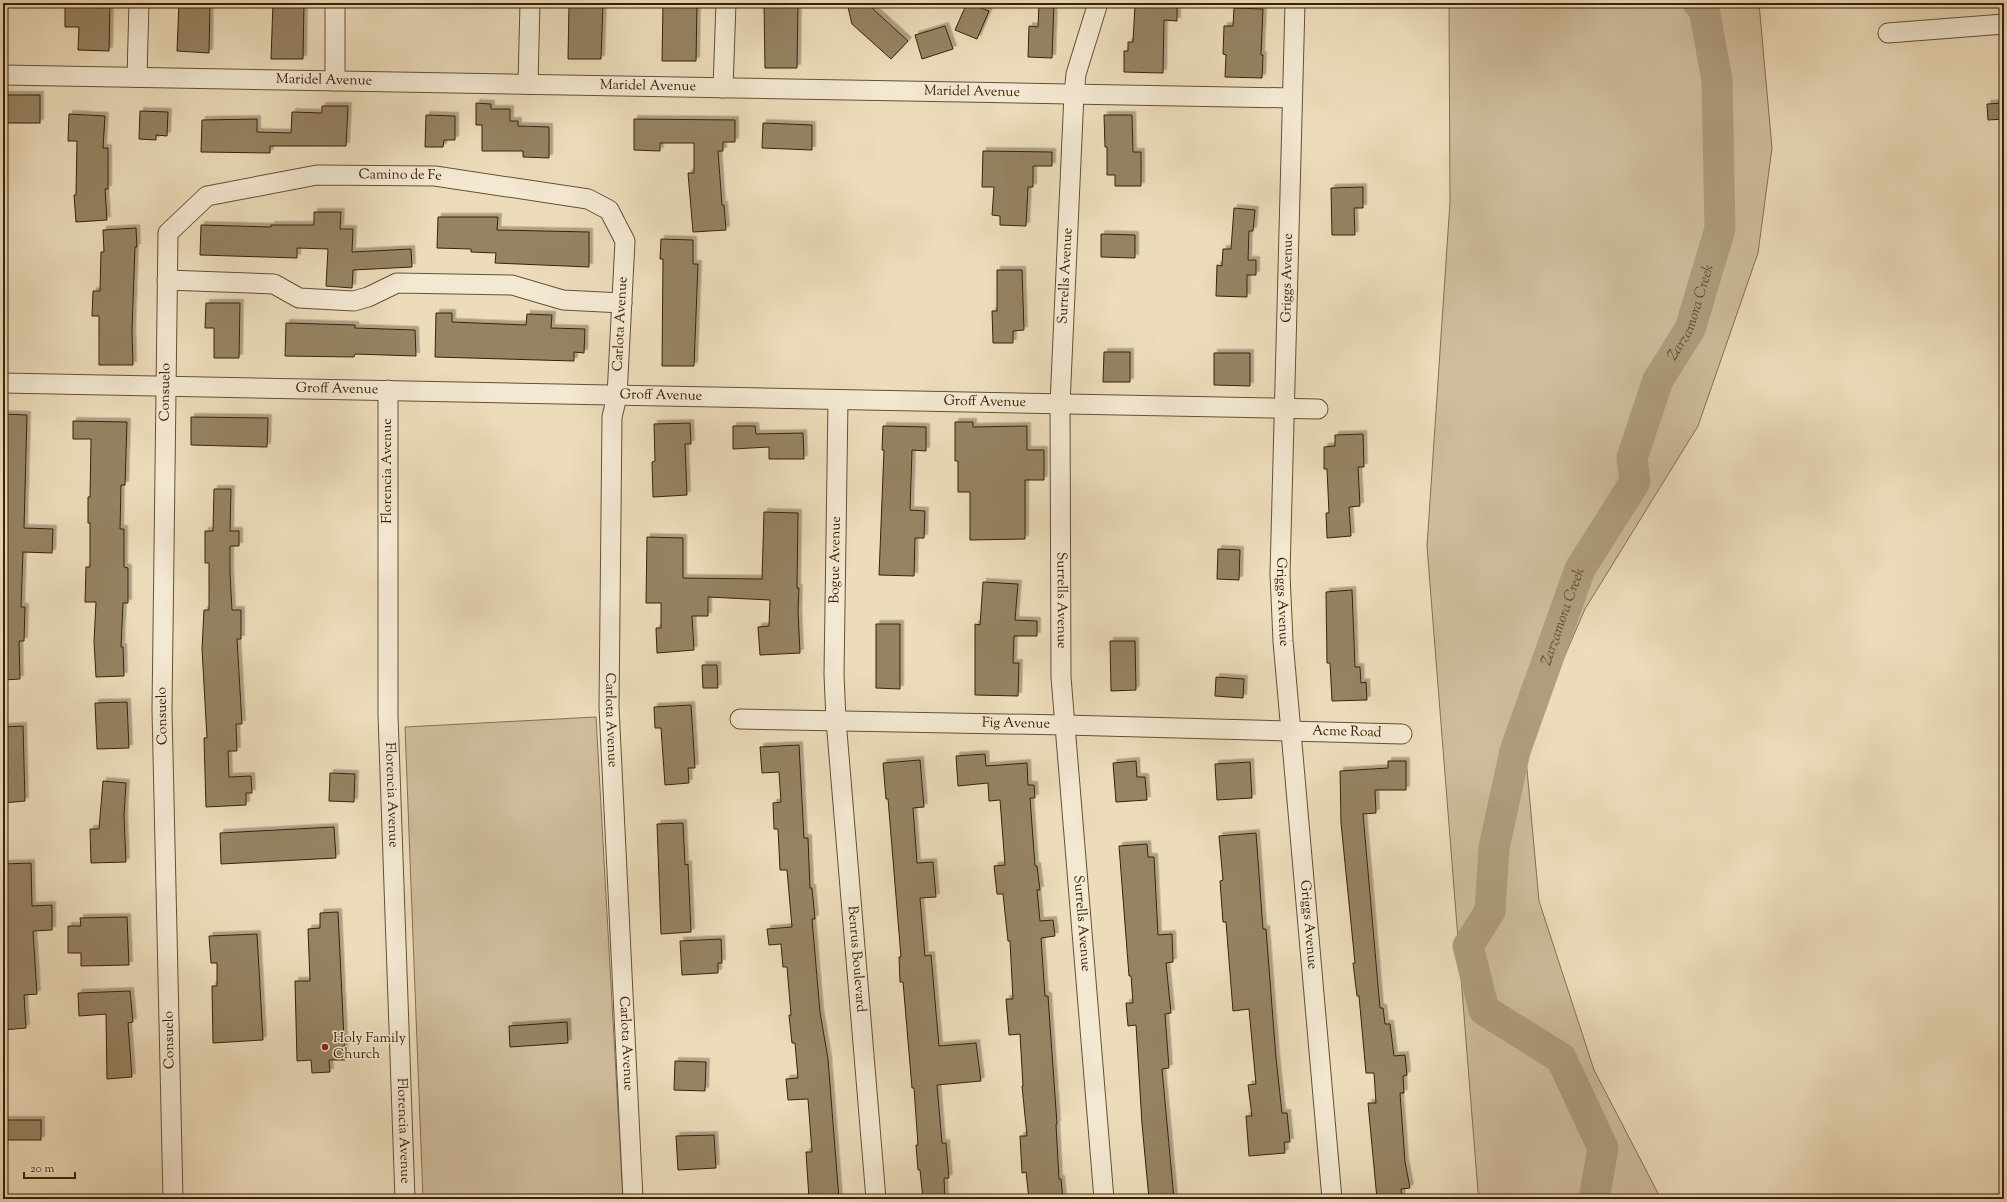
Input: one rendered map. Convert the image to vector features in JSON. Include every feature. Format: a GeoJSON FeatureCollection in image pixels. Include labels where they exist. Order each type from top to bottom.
{"type":"FeatureCollection","features":[{"type":"Feature","properties":{"kind":"street"},"geometry":{"type":"LineString","coordinates":[[137,77],[139,3]]}},
{"type":"Feature","properties":{"kind":"street"},"geometry":{"type":"LineString","coordinates":[[335,3],[335,81]]}},
{"type":"Feature","properties":{"kind":"street"},"geometry":{"type":"LineString","coordinates":[[528,84],[530,3]]}},
{"type":"Feature","properties":{"kind":"street"},"geometry":{"type":"LineString","coordinates":[[723,88],[726,3]]}},
{"type":"Feature","properties":{"kind":"street","name":"Surrells Avenue"},"geometry":{"type":"LineString","coordinates":[[1098,3],[1076,74],[1074,94],[1060,404],[1061,677],[1104,1199]]}},
{"type":"Feature","properties":{"kind":"street","name":"Griggs Avenue"},"geometry":{"type":"LineString","coordinates":[[1295,3],[1280,574],[1282,641],[1292,731],[1332,1199]]}},
{"type":"Feature","properties":{"kind":"street"},"geometry":{"type":"LineString","coordinates":[[1888,33],[2004,24]]}},
{"type":"Feature","properties":{"kind":"street","name":"Maridel Avenue"},"geometry":{"type":"LineString","coordinates":[[3,75],[1292,98]]}},
{"type":"Feature","properties":{"kind":"street","name":"Camino de Fe"},"geometry":{"type":"LineString","coordinates":[[168,233],[207,196],[317,175],[356,174],[434,176],[588,199],[609,210],[625,241]]}},
{"type":"Feature","properties":{"kind":"street","name":"Consuelo"},"geometry":{"type":"LineString","coordinates":[[168,233],[162,710],[173,1199]]}},
{"type":"Feature","properties":{"kind":"street","name":"Carlota Avenue"},"geometry":{"type":"LineString","coordinates":[[625,241],[617,396],[612,416],[609,707],[633,1199]]}},
{"type":"Feature","properties":{"kind":"street"},"geometry":{"type":"LineString","coordinates":[[167,280],[274,284],[299,298],[354,301],[368,297],[398,283],[512,286],[563,300],[622,303]]}},
{"type":"Feature","properties":{"kind":"street","name":"Groff Avenue"},"geometry":{"type":"LineString","coordinates":[[3,383],[1318,409]]}},
{"type":"Feature","properties":{"kind":"street","name":"Florencia Avenue"},"geometry":{"type":"LineString","coordinates":[[388,390],[388,715],[405,1199]]}},
{"type":"Feature","properties":{"kind":"street","name":"Bogue Avenue"},"geometry":{"type":"LineString","coordinates":[[836,720],[834,675],[838,400]]}},
{"type":"Feature","properties":{"kind":"street","name":"Fig Avenue"},"geometry":{"type":"LineString","coordinates":[[740,720],[836,720],[1292,731]]}},
{"type":"Feature","properties":{"kind":"street","name":"Benrus Boulevard"},"geometry":{"type":"LineString","coordinates":[[836,720],[876,1199]]}},
{"type":"Feature","properties":{"kind":"street","name":"Acme Road"},"geometry":{"type":"LineString","coordinates":[[1292,731],[1402,734]]}},
{"type":"Feature","properties":{"kind":"shaded area"},"geometry":{"type":"Polygon","coordinates":[[[1449,3],[1759,3],[1772,148],[1758,253],[1698,426],[1585,609],[1525,748],[1539,901],[1594,1070],[1661,1199],[1484,1199],[1478,1192],[1427,546],[1450,202],[1449,3]]]}},
{"type":"Feature","properties":{"kind":"shaded area"},"geometry":{"type":"Polygon","coordinates":[[[596,717],[623,1199],[423,1199],[405,727],[596,717]]]}},
{"type":"Feature","properties":{"kind":"building"},"geometry":{"type":"Polygon","coordinates":[[[65,3],[110,3],[109,51],[78,50],[79,27],[65,27],[65,3]]]}},
{"type":"Feature","properties":{"kind":"building"},"geometry":{"type":"Polygon","coordinates":[[[179,3],[210,3],[209,53],[177,51],[179,3]]]}},
{"type":"Feature","properties":{"kind":"building"},"geometry":{"type":"Polygon","coordinates":[[[273,3],[304,3],[303,59],[271,59],[273,3]]]}},
{"type":"Feature","properties":{"kind":"building"},"geometry":{"type":"Polygon","coordinates":[[[569,3],[603,3],[601,59],[568,59],[569,3]]]}},
{"type":"Feature","properties":{"kind":"building"},"geometry":{"type":"Polygon","coordinates":[[[663,3],[697,3],[696,61],[662,61],[663,3]]]}},
{"type":"Feature","properties":{"kind":"building"},"geometry":{"type":"Polygon","coordinates":[[[847,3],[871,3],[873,9],[908,41],[891,59],[852,24],[847,3]]]}},
{"type":"Feature","properties":{"kind":"building"},"geometry":{"type":"Polygon","coordinates":[[[967,3],[989,11],[977,39],[955,30],[967,3]]]}},
{"type":"Feature","properties":{"kind":"building"},"geometry":{"type":"Polygon","coordinates":[[[1039,3],[1054,3],[1052,58],[1028,57],[1029,26],[1038,27],[1039,3]]]}},
{"type":"Feature","properties":{"kind":"building"},"geometry":{"type":"Polygon","coordinates":[[[764,5],[798,5],[797,68],[765,68],[764,5]]]}},
{"type":"Feature","properties":{"kind":"building"},"geometry":{"type":"Polygon","coordinates":[[[1135,5],[1177,6],[1177,21],[1164,20],[1163,73],[1124,72],[1124,51],[1128,51],[1128,42],[1133,42],[1135,5]]]}},
{"type":"Feature","properties":{"kind":"building"},"geometry":{"type":"Polygon","coordinates":[[[1234,8],[1263,9],[1261,55],[1263,55],[1262,78],[1225,77],[1226,55],[1223,54],[1224,26],[1233,26],[1234,8]]]}},
{"type":"Feature","properties":{"kind":"building"},"geometry":{"type":"Polygon","coordinates":[[[945,26],[953,49],[922,59],[915,35],[945,26]]]}},
{"type":"Feature","properties":{"kind":"building"},"geometry":{"type":"Polygon","coordinates":[[[3,95],[40,95],[40,123],[3,123],[3,95]]]}},
{"type":"Feature","properties":{"kind":"building"},"geometry":{"type":"Polygon","coordinates":[[[476,103],[491,104],[491,109],[510,109],[510,121],[518,121],[518,126],[549,127],[549,158],[523,157],[523,151],[482,151],[482,125],[476,125],[476,103]]]}},
{"type":"Feature","properties":{"kind":"building"},"geometry":{"type":"Polygon","coordinates":[[[2004,103],[2004,119],[1988,120],[1987,104],[2004,103]]]}},
{"type":"Feature","properties":{"kind":"building"},"geometry":{"type":"Polygon","coordinates":[[[322,106],[348,106],[346,146],[270,146],[270,153],[201,152],[202,120],[257,119],[257,132],[291,133],[292,112],[322,113],[322,106]]]}},
{"type":"Feature","properties":{"kind":"building"},"geometry":{"type":"Polygon","coordinates":[[[140,111],[168,112],[167,136],[156,135],[156,140],[139,139],[140,111]]]}},
{"type":"Feature","properties":{"kind":"building"},"geometry":{"type":"Polygon","coordinates":[[[69,114],[105,116],[103,148],[108,148],[108,189],[105,189],[107,220],[76,222],[74,195],[76,195],[77,141],[68,141],[69,114]]]}},
{"type":"Feature","properties":{"kind":"building"},"geometry":{"type":"Polygon","coordinates":[[[426,115],[455,116],[455,140],[444,140],[443,147],[425,147],[426,115]]]}},
{"type":"Feature","properties":{"kind":"building"},"geometry":{"type":"Polygon","coordinates":[[[1104,115],[1132,115],[1133,152],[1141,152],[1141,186],[1115,186],[1115,175],[1107,175],[1107,147],[1105,147],[1104,115]]]}},
{"type":"Feature","properties":{"kind":"building"},"geometry":{"type":"Polygon","coordinates":[[[634,119],[735,120],[735,142],[723,142],[723,151],[718,151],[722,205],[724,205],[726,230],[693,232],[688,173],[694,173],[694,143],[660,143],[660,151],[634,150],[634,119]]]}},
{"type":"Feature","properties":{"kind":"building"},"geometry":{"type":"Polygon","coordinates":[[[763,123],[812,125],[812,150],[762,148],[763,123]]]}},
{"type":"Feature","properties":{"kind":"building"},"geometry":{"type":"Polygon","coordinates":[[[983,151],[1052,152],[1052,166],[1033,166],[1033,187],[1028,187],[1026,226],[1000,225],[1000,216],[992,215],[994,187],[982,187],[983,151]]]}},
{"type":"Feature","properties":{"kind":"building"},"geometry":{"type":"Polygon","coordinates":[[[1363,187],[1363,208],[1354,208],[1355,235],[1332,235],[1331,188],[1363,187]]]}},
{"type":"Feature","properties":{"kind":"building"},"geometry":{"type":"Polygon","coordinates":[[[1234,208],[1255,210],[1253,231],[1249,231],[1248,260],[1256,260],[1256,275],[1247,275],[1247,297],[1216,296],[1217,265],[1222,266],[1223,249],[1231,249],[1234,208]]]}},
{"type":"Feature","properties":{"kind":"building"},"geometry":{"type":"Polygon","coordinates":[[[314,212],[341,212],[340,229],[353,229],[352,252],[411,249],[412,267],[353,270],[352,288],[326,286],[328,249],[297,248],[297,258],[200,255],[201,225],[271,227],[271,225],[314,225],[314,212]]]}},
{"type":"Feature","properties":{"kind":"building"},"geometry":{"type":"Polygon","coordinates":[[[438,217],[498,217],[497,230],[589,232],[589,267],[495,263],[496,253],[471,252],[471,249],[437,248],[438,217]]]}},
{"type":"Feature","properties":{"kind":"building"},"geometry":{"type":"Polygon","coordinates":[[[136,228],[137,247],[135,247],[132,331],[133,365],[99,365],[99,316],[92,316],[93,291],[100,291],[101,252],[104,252],[103,230],[136,228]]]}},
{"type":"Feature","properties":{"kind":"building"},"geometry":{"type":"Polygon","coordinates":[[[1101,234],[1135,235],[1135,258],[1101,257],[1101,234]]]}},
{"type":"Feature","properties":{"kind":"building"},"geometry":{"type":"Polygon","coordinates":[[[661,239],[693,240],[693,264],[698,264],[694,366],[662,366],[663,259],[660,259],[661,239]]]}},
{"type":"Feature","properties":{"kind":"building"},"geometry":{"type":"Polygon","coordinates":[[[997,270],[1022,270],[1024,330],[1013,331],[1013,343],[993,343],[992,311],[997,311],[997,270]]]}},
{"type":"Feature","properties":{"kind":"building"},"geometry":{"type":"Polygon","coordinates":[[[206,303],[240,303],[239,358],[214,358],[214,328],[205,328],[206,303]]]}},
{"type":"Feature","properties":{"kind":"building"},"geometry":{"type":"Polygon","coordinates":[[[436,313],[452,313],[452,322],[526,325],[527,314],[552,315],[551,328],[585,329],[584,353],[574,352],[574,361],[435,357],[436,313]]]}},
{"type":"Feature","properties":{"kind":"building"},"geometry":{"type":"Polygon","coordinates":[[[286,323],[355,325],[355,328],[415,330],[416,356],[355,354],[354,357],[285,356],[286,323]]]}},
{"type":"Feature","properties":{"kind":"building"},"geometry":{"type":"Polygon","coordinates":[[[1104,352],[1130,352],[1130,382],[1103,382],[1104,352]]]}},
{"type":"Feature","properties":{"kind":"building"},"geometry":{"type":"Polygon","coordinates":[[[1214,353],[1250,353],[1250,386],[1214,385],[1214,353]]]}},
{"type":"Feature","properties":{"kind":"building"},"geometry":{"type":"Polygon","coordinates":[[[3,414],[27,415],[24,528],[53,529],[52,553],[23,552],[21,607],[25,607],[24,641],[19,641],[20,679],[3,680],[3,414]]]}},
{"type":"Feature","properties":{"kind":"building"},"geometry":{"type":"Polygon","coordinates":[[[191,417],[268,418],[267,447],[191,445],[191,417]]]}},
{"type":"Feature","properties":{"kind":"building"},"geometry":{"type":"Polygon","coordinates":[[[73,421],[127,422],[125,485],[121,485],[120,529],[124,529],[124,567],[128,568],[128,603],[123,603],[121,647],[123,647],[124,676],[96,677],[94,641],[96,602],[85,602],[86,567],[90,567],[90,523],[88,523],[88,497],[90,497],[91,439],[73,439],[73,421]]]}},
{"type":"Feature","properties":{"kind":"building"},"geometry":{"type":"Polygon","coordinates":[[[955,422],[973,422],[973,427],[1027,426],[1027,450],[1044,450],[1044,480],[1025,480],[1025,539],[970,540],[970,492],[958,492],[958,461],[955,461],[955,422]]]}},
{"type":"Feature","properties":{"kind":"building"},"geometry":{"type":"Polygon","coordinates":[[[690,423],[691,444],[685,444],[687,495],[653,497],[652,462],[655,461],[654,424],[690,423]]]}},
{"type":"Feature","properties":{"kind":"building"},"geometry":{"type":"Polygon","coordinates":[[[733,426],[755,426],[756,434],[803,433],[804,459],[769,459],[769,447],[733,449],[733,426]]]}},
{"type":"Feature","properties":{"kind":"building"},"geometry":{"type":"Polygon","coordinates":[[[883,426],[926,427],[926,451],[912,450],[910,510],[925,511],[924,538],[915,538],[914,576],[879,575],[884,450],[882,450],[883,426]]]}},
{"type":"Feature","properties":{"kind":"building"},"geometry":{"type":"Polygon","coordinates":[[[1363,434],[1364,467],[1358,467],[1360,506],[1349,507],[1351,536],[1327,538],[1326,513],[1329,513],[1327,469],[1324,469],[1324,447],[1335,446],[1335,435],[1363,434]]]}},
{"type":"Feature","properties":{"kind":"building"},"geometry":{"type":"Polygon","coordinates":[[[214,489],[231,489],[230,531],[239,531],[239,546],[230,546],[230,573],[232,610],[241,610],[241,639],[237,639],[242,724],[236,724],[237,751],[228,751],[229,777],[251,776],[252,793],[246,793],[246,805],[206,807],[204,738],[207,738],[202,649],[204,610],[209,610],[209,563],[205,563],[205,531],[213,531],[214,489]]]}},
{"type":"Feature","properties":{"kind":"building"},"geometry":{"type":"Polygon","coordinates":[[[764,512],[798,513],[797,588],[799,588],[798,611],[800,653],[760,655],[758,627],[769,626],[770,600],[708,597],[708,616],[692,616],[694,650],[657,653],[656,628],[661,628],[661,603],[646,603],[647,537],[683,538],[683,578],[762,579],[764,512]]]}},
{"type":"Feature","properties":{"kind":"building"},"geometry":{"type":"Polygon","coordinates":[[[1218,549],[1240,550],[1239,580],[1217,579],[1218,549]]]}},
{"type":"Feature","properties":{"kind":"building"},"geometry":{"type":"Polygon","coordinates":[[[983,582],[1018,584],[1015,620],[1037,621],[1037,636],[1014,636],[1013,663],[1019,663],[1018,696],[975,695],[975,624],[980,625],[983,582]]]}},
{"type":"Feature","properties":{"kind":"building"},"geometry":{"type":"Polygon","coordinates":[[[1352,590],[1355,667],[1360,667],[1361,683],[1366,682],[1367,700],[1332,701],[1330,663],[1327,663],[1326,592],[1352,590]]]}},
{"type":"Feature","properties":{"kind":"building"},"geometry":{"type":"Polygon","coordinates":[[[876,624],[900,624],[900,689],[876,688],[876,624]]]}},
{"type":"Feature","properties":{"kind":"building"},"geometry":{"type":"Polygon","coordinates":[[[1110,641],[1135,641],[1136,690],[1111,691],[1110,641]]]}},
{"type":"Feature","properties":{"kind":"building"},"geometry":{"type":"Polygon","coordinates":[[[702,665],[717,665],[718,688],[703,688],[702,665]]]}},
{"type":"Feature","properties":{"kind":"building"},"geometry":{"type":"Polygon","coordinates":[[[1216,677],[1244,679],[1243,698],[1215,696],[1216,677]]]}},
{"type":"Feature","properties":{"kind":"building"},"geometry":{"type":"Polygon","coordinates":[[[127,702],[129,748],[97,749],[95,703],[127,702]]]}},
{"type":"Feature","properties":{"kind":"building"},"geometry":{"type":"Polygon","coordinates":[[[691,705],[695,768],[688,768],[689,783],[665,785],[661,728],[655,728],[654,707],[691,705]]]}},
{"type":"Feature","properties":{"kind":"building"},"geometry":{"type":"Polygon","coordinates":[[[23,726],[25,801],[3,803],[3,727],[23,726]]]}},
{"type":"Feature","properties":{"kind":"building"},"geometry":{"type":"Polygon","coordinates":[[[799,745],[804,838],[808,838],[810,888],[812,888],[815,919],[812,919],[820,1012],[828,1059],[839,1199],[809,1199],[806,1152],[812,1152],[808,1099],[788,1100],[786,1079],[798,1078],[795,1043],[792,1043],[789,1015],[791,1015],[787,967],[783,967],[781,944],[769,945],[767,929],[792,927],[787,870],[780,870],[778,829],[774,829],[773,803],[781,802],[779,772],[762,773],[760,747],[799,745]]]}},
{"type":"Feature","properties":{"kind":"building"},"geometry":{"type":"Polygon","coordinates":[[[985,754],[986,766],[1027,763],[1028,785],[1034,785],[1035,798],[1030,798],[1035,866],[1037,866],[1040,890],[1037,890],[1040,921],[1053,920],[1055,936],[1041,938],[1045,996],[1048,996],[1057,1124],[1059,1179],[1061,1179],[1063,1199],[1029,1199],[1026,1172],[1022,1173],[1020,1136],[1027,1136],[1022,1086],[1020,1034],[1009,1035],[1006,999],[1013,999],[1010,941],[1008,941],[1003,894],[997,894],[994,866],[1005,865],[1000,800],[989,801],[988,783],[958,786],[956,756],[985,754]]]}},
{"type":"Feature","properties":{"kind":"building"},"geometry":{"type":"Polygon","coordinates":[[[920,760],[924,807],[913,808],[917,863],[933,862],[936,897],[920,898],[925,956],[931,955],[939,1046],[976,1043],[981,1081],[937,1085],[942,1143],[946,1143],[949,1178],[944,1178],[945,1199],[923,1199],[920,1170],[918,1170],[916,1145],[918,1145],[914,1088],[912,1088],[903,982],[900,982],[899,957],[901,957],[888,799],[886,799],[883,763],[920,760]]]}},
{"type":"Feature","properties":{"kind":"building"},"geometry":{"type":"Polygon","coordinates":[[[1136,761],[1137,777],[1145,777],[1147,800],[1116,802],[1113,763],[1136,761]]]}},
{"type":"Feature","properties":{"kind":"building"},"geometry":{"type":"Polygon","coordinates":[[[1388,761],[1406,761],[1406,790],[1375,790],[1376,813],[1363,814],[1380,1008],[1383,1008],[1385,1024],[1390,1024],[1394,1056],[1405,1055],[1407,1075],[1403,1076],[1404,1093],[1400,1093],[1405,1162],[1410,1188],[1401,1189],[1402,1199],[1377,1199],[1368,1103],[1376,1103],[1374,1073],[1366,1073],[1359,996],[1357,996],[1353,963],[1355,963],[1341,823],[1340,771],[1388,768],[1388,761]]]}},
{"type":"Feature","properties":{"kind":"building"},"geometry":{"type":"Polygon","coordinates":[[[1250,762],[1252,798],[1217,800],[1215,764],[1250,762]]]}},
{"type":"Feature","properties":{"kind":"building"},"geometry":{"type":"Polygon","coordinates":[[[330,773],[355,774],[354,802],[329,801],[330,773]]]}},
{"type":"Feature","properties":{"kind":"building"},"geometry":{"type":"Polygon","coordinates":[[[103,781],[126,783],[124,816],[126,862],[91,863],[90,829],[99,829],[103,781]]]}},
{"type":"Feature","properties":{"kind":"building"},"geometry":{"type":"Polygon","coordinates":[[[683,823],[685,865],[688,864],[691,932],[661,934],[657,824],[683,823]]]}},
{"type":"Feature","properties":{"kind":"building"},"geometry":{"type":"Polygon","coordinates":[[[334,827],[336,858],[221,864],[220,833],[334,827]]]}},
{"type":"Feature","properties":{"kind":"building"},"geometry":{"type":"Polygon","coordinates":[[[1256,833],[1263,929],[1266,929],[1276,1058],[1282,1113],[1287,1113],[1290,1142],[1284,1142],[1285,1153],[1249,1156],[1246,1116],[1252,1116],[1248,1085],[1256,1084],[1249,1009],[1233,1011],[1226,922],[1223,922],[1220,881],[1223,880],[1219,836],[1256,833]]]}},
{"type":"Feature","properties":{"kind":"building"},"geometry":{"type":"Polygon","coordinates":[[[1147,844],[1148,857],[1154,857],[1158,935],[1172,934],[1173,962],[1166,963],[1171,1013],[1165,1014],[1169,1068],[1162,1069],[1174,1199],[1149,1199],[1142,1124],[1136,1025],[1128,1026],[1126,1003],[1133,1003],[1131,976],[1129,976],[1119,846],[1147,844]]]}},
{"type":"Feature","properties":{"kind":"building"},"geometry":{"type":"Polygon","coordinates":[[[31,863],[32,906],[52,905],[52,930],[33,931],[37,994],[24,995],[26,1028],[3,1030],[3,1006],[6,1006],[3,962],[3,864],[31,863]]]}},
{"type":"Feature","properties":{"kind":"building"},"geometry":{"type":"Polygon","coordinates":[[[338,912],[345,1060],[329,1060],[330,1072],[312,1073],[311,1060],[297,1061],[295,981],[310,981],[308,929],[320,928],[320,913],[338,912]]]}},
{"type":"Feature","properties":{"kind":"building"},"geometry":{"type":"Polygon","coordinates":[[[127,917],[129,965],[81,966],[81,953],[68,953],[68,926],[81,926],[80,918],[127,917]]]}},
{"type":"Feature","properties":{"kind":"building"},"geometry":{"type":"Polygon","coordinates":[[[257,934],[263,1040],[213,1043],[212,986],[217,986],[217,963],[211,963],[209,936],[257,934]]]}},
{"type":"Feature","properties":{"kind":"building"},"geometry":{"type":"Polygon","coordinates":[[[721,939],[722,963],[718,963],[718,973],[682,975],[680,941],[721,939]]]}},
{"type":"Feature","properties":{"kind":"building"},"geometry":{"type":"Polygon","coordinates":[[[130,991],[133,1022],[128,1023],[132,1077],[107,1079],[106,1014],[79,1016],[78,993],[130,991]]]}},
{"type":"Feature","properties":{"kind":"building"},"geometry":{"type":"Polygon","coordinates":[[[567,1022],[568,1043],[510,1047],[509,1026],[567,1022]]]}},
{"type":"Feature","properties":{"kind":"building"},"geometry":{"type":"Polygon","coordinates":[[[675,1061],[706,1062],[705,1091],[674,1090],[675,1061]]]}},
{"type":"Feature","properties":{"kind":"building"},"geometry":{"type":"Polygon","coordinates":[[[3,1120],[41,1120],[41,1140],[3,1140],[3,1120]]]}},
{"type":"Feature","properties":{"kind":"building"},"geometry":{"type":"Polygon","coordinates":[[[714,1135],[716,1168],[678,1170],[676,1136],[714,1135]]]}},
{"type":"Feature","properties":{"kind":"waterway","name":"Zarzamora Creek"},"geometry":{"type":"LineString","coordinates":[[1594,1199],[1603,1148],[1561,1058],[1484,1010],[1468,946],[1490,911],[1494,848],[1515,751],[1580,569],[1635,482],[1632,458],[1658,380],[1690,329],[1720,229],[1717,80],[1704,9],[1698,3]]}},
{"type":"Feature","properties":{"kind":"place","name":"Holy Family Church"},"geometry":{"type":"Point","coordinates":[325,1047]}}]}
